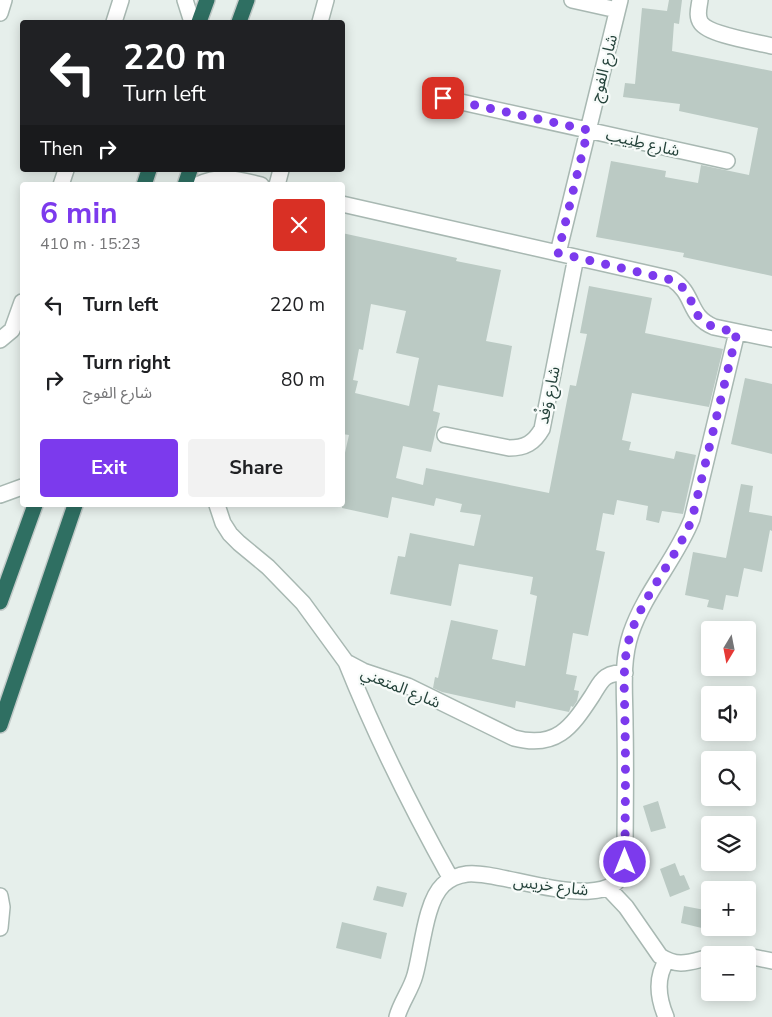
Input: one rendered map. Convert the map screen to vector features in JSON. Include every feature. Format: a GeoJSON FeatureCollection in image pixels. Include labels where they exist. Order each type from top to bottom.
{"type":"FeatureCollection","features":[{"type":"Feature","properties":{"kind":"highway"},"geometry":{"type":"LineString","coordinates":[[200,20],[207,0]]}},
{"type":"Feature","properties":{"kind":"highway"},"geometry":{"type":"LineString","coordinates":[[240,20],[247,0]]}},
{"type":"Feature","properties":{"kind":"highway"},"geometry":{"type":"LineString","coordinates":[[0,602],[34,507]]}},
{"type":"Feature","properties":{"kind":"highway"},"geometry":{"type":"LineString","coordinates":[[0,725],[74,507]]}},
{"type":"Feature","properties":{"kind":"street"},"geometry":{"type":"LineString","coordinates":[[0,13],[4,0]]}},
{"type":"Feature","properties":{"kind":"street"},"geometry":{"type":"LineString","coordinates":[[115,20],[122,0]]}},
{"type":"Feature","properties":{"kind":"street"},"geometry":{"type":"LineString","coordinates":[[185,0],[191,20]]}},
{"type":"Feature","properties":{"kind":"street"},"geometry":{"type":"LineString","coordinates":[[321,20],[326,0]]}},
{"type":"Feature","properties":{"kind":"street"},"geometry":{"type":"LineString","coordinates":[[572,0],[619,5]]}},
{"type":"Feature","properties":{"kind":"street"},"geometry":{"type":"LineString","coordinates":[[700,0],[698,17],[701,23],[710,31],[772,46]]}},
{"type":"Feature","properties":{"kind":"street","name":"شارع الفوج"},"geometry":{"type":"LineString","coordinates":[[558,253],[619,5]]}},
{"type":"Feature","properties":{"kind":"street","name":"شارع طِنِيب"},"geometry":{"type":"LineString","coordinates":[[443,98],[727,161]]}},
{"type":"Feature","properties":{"kind":"street"},"geometry":{"type":"LineString","coordinates":[[204,182],[223,174],[251,182]]}},
{"type":"Feature","properties":{"kind":"street"},"geometry":{"type":"LineString","coordinates":[[345,205],[672,280],[686,292],[696,314],[701,320],[714,327],[772,339]]}},
{"type":"Feature","properties":{"kind":"street","name":"شارع وَفْد"},"geometry":{"type":"LineString","coordinates":[[445,435],[509,448],[519,448],[529,444],[536,438],[542,429],[576,257]]}},
{"type":"Feature","properties":{"kind":"street"},"geometry":{"type":"LineString","coordinates":[[0,340],[12,330],[20,308]]}},
{"type":"Feature","properties":{"kind":"street","name":"شارع خريس"},"geometry":{"type":"LineString","coordinates":[[451,879],[476,873],[559,889],[595,891],[608,888],[619,881],[624,869],[625,673],[630,636],[639,613],[681,542],[692,519],[737,332]]}},
{"type":"Feature","properties":{"kind":"street"},"geometry":{"type":"LineString","coordinates":[[0,495],[20,488]]}},
{"type":"Feature","properties":{"kind":"street","name":"شارع المتعني"},"geometry":{"type":"LineString","coordinates":[[218,507],[223,523],[230,534],[291,591],[318,623],[346,662],[363,671],[408,686],[514,738],[533,741],[552,738],[569,728],[576,721],[602,681],[612,674],[625,673]]}},
{"type":"Feature","properties":{"kind":"street"},"geometry":{"type":"LineString","coordinates":[[346,662],[425,833],[451,879],[444,884],[434,898],[415,976],[396,1017]]}},
{"type":"Feature","properties":{"kind":"street"},"geometry":{"type":"LineString","coordinates":[[608,888],[634,917],[654,949],[667,960],[682,964],[701,960]]}},
{"type":"Feature","properties":{"kind":"street"},"geometry":{"type":"LineString","coordinates":[[0,896],[2,907],[0,928]]}},
{"type":"Feature","properties":{"kind":"street"},"geometry":{"type":"LineString","coordinates":[[756,958],[772,962]]}},
{"type":"Feature","properties":{"kind":"street"},"geometry":{"type":"LineString","coordinates":[[666,1017],[660,998],[658,979],[667,960]]}},
{"type":"Feature","properties":{"kind":"building"},"geometry":{"type":"Polygon","coordinates":[[[669,0],[682,0],[679,24],[674,23],[672,51],[772,71],[772,276],[683,257],[684,253],[596,237],[611,161],[666,171],[665,177],[698,183],[701,165],[749,175],[758,128],[679,111],[680,104],[623,97],[625,83],[635,84],[642,8],[667,11],[669,0]]]}},
{"type":"Feature","properties":{"kind":"building"},"geometry":{"type":"Polygon","coordinates":[[[345,234],[457,258],[456,261],[501,270],[486,341],[512,346],[503,397],[438,385],[433,411],[440,413],[431,452],[403,446],[396,478],[423,485],[426,468],[549,493],[570,385],[576,386],[587,334],[580,333],[589,286],[652,298],[645,333],[723,349],[709,407],[632,393],[622,440],[631,442],[629,450],[674,459],[676,451],[696,455],[683,514],[662,511],[659,523],[646,520],[648,506],[617,500],[614,515],[603,513],[596,550],[605,552],[588,636],[573,633],[566,674],[577,676],[574,690],[579,691],[577,701],[573,707],[571,706],[569,712],[516,701],[515,708],[442,692],[433,688],[435,677],[438,678],[451,620],[498,630],[492,659],[525,666],[537,596],[530,594],[533,577],[459,564],[451,606],[390,594],[398,556],[405,557],[410,533],[474,546],[481,515],[460,512],[462,504],[436,498],[434,506],[392,497],[388,518],[342,508],[345,507],[345,453],[349,435],[345,434],[345,234]],[[371,304],[363,350],[359,349],[353,380],[358,381],[355,393],[409,406],[419,358],[396,353],[406,311],[371,304]]]}},
{"type":"Feature","properties":{"kind":"building"},"geometry":{"type":"Polygon","coordinates":[[[745,378],[772,384],[772,454],[731,444],[745,378]]]}},
{"type":"Feature","properties":{"kind":"building"},"geometry":{"type":"Polygon","coordinates":[[[741,484],[753,486],[749,512],[772,516],[772,531],[770,530],[762,572],[744,568],[738,597],[726,595],[723,610],[707,607],[709,600],[685,595],[693,552],[726,558],[741,484]]]}},
{"type":"Feature","properties":{"kind":"building"},"geometry":{"type":"Polygon","coordinates":[[[658,801],[666,828],[651,832],[643,806],[658,801]]]}},
{"type":"Feature","properties":{"kind":"building"},"geometry":{"type":"Polygon","coordinates":[[[675,863],[680,876],[684,875],[690,889],[670,897],[660,869],[675,863]]]}},
{"type":"Feature","properties":{"kind":"building"},"geometry":{"type":"Polygon","coordinates":[[[377,886],[407,893],[403,907],[373,900],[377,886]]]}},
{"type":"Feature","properties":{"kind":"building"},"geometry":{"type":"Polygon","coordinates":[[[684,906],[701,909],[701,928],[681,923],[684,906]]]}},
{"type":"Feature","properties":{"kind":"building"},"geometry":{"type":"Polygon","coordinates":[[[342,922],[387,933],[381,959],[336,948],[342,922]]]}},
{"type":"Feature","properties":{"kind":"route"},"geometry":{"type":"LineString","coordinates":[[443,98],[588,130],[558,253],[672,280],[686,292],[696,314],[701,320],[714,327],[737,332],[692,519],[681,542],[639,613],[627,650],[624,689],[625,862]]}}]}
